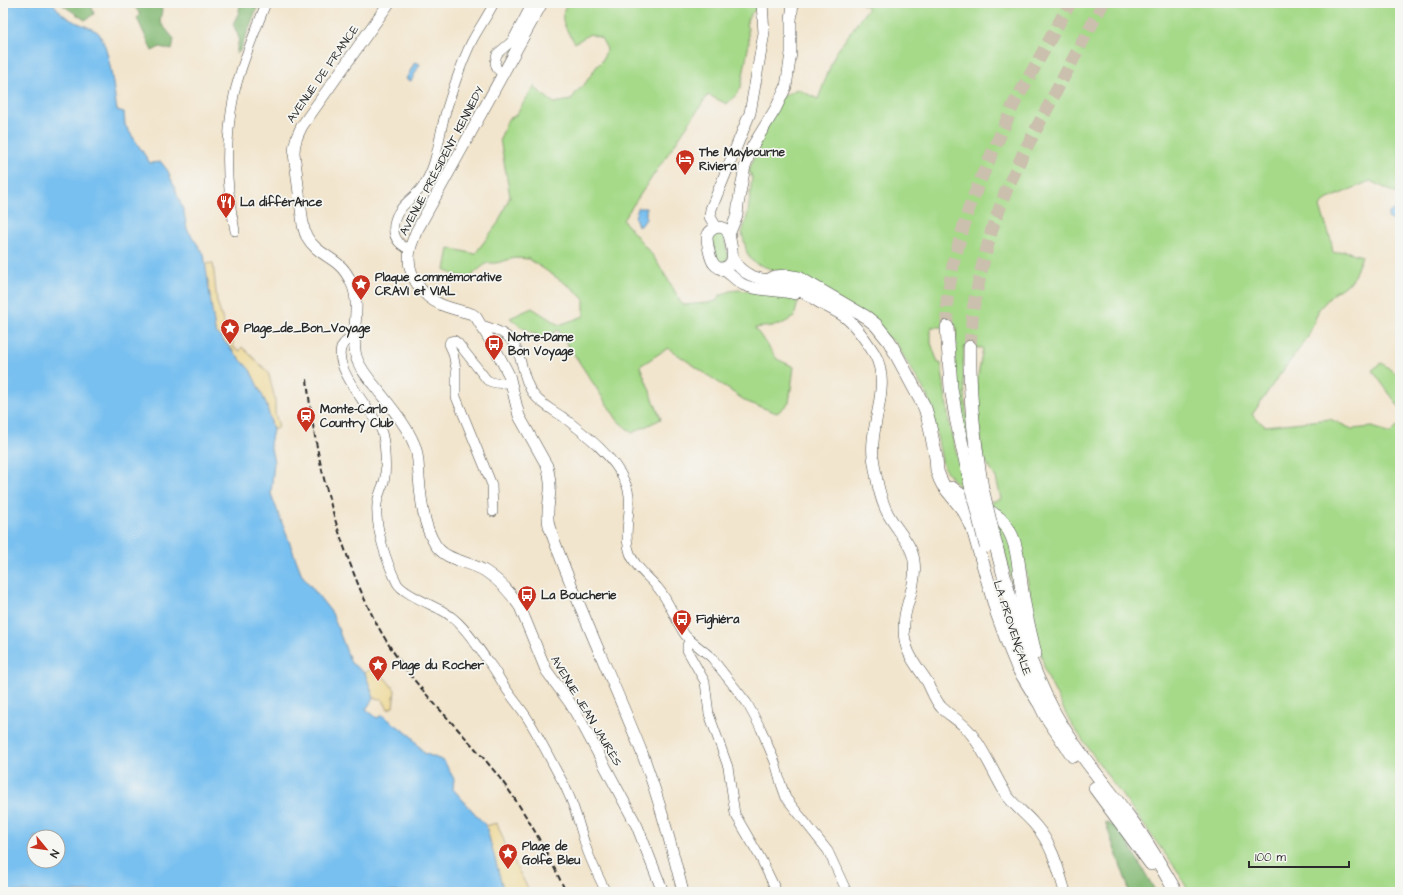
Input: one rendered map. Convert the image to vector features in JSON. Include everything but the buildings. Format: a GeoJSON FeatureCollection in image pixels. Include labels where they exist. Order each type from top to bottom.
{"type":"FeatureCollection","features":[{"type":"Feature","properties":{"kind":"highway"},"geometry":{"type":"LineString","coordinates":[[775,281],[775,277],[790,276],[799,278],[866,317],[876,325],[889,341],[924,408],[929,422],[937,471],[943,485],[964,511],[972,526],[1009,646],[1018,668],[1038,701]]}},
{"type":"Feature","properties":{"kind":"highway","name":"LA PROVENÇALE"},"geometry":{"type":"LineString","coordinates":[[947,327],[951,388],[956,418],[977,489],[1016,648],[1038,701],[1056,732],[1150,863],[1166,892]]}},
{"type":"Feature","properties":{"kind":"highway","name":"LA PROVENÇALE"},"geometry":{"type":"LineString","coordinates":[[970,347],[969,376],[977,489]]}},
{"type":"Feature","properties":{"kind":"highway"},"geometry":{"type":"LineString","coordinates":[[936,458],[946,480],[951,487],[964,497],[1000,519],[1011,535],[1015,548],[1022,591],[1036,656],[1056,714]]}},
{"type":"Feature","properties":{"kind":"highway","name":"LA PROVENÇALE"},"geometry":{"type":"LineString","coordinates":[[991,546],[1027,653],[1056,714],[1082,754],[1143,836],[1176,892]]}},
{"type":"Feature","properties":{"kind":"main road","name":"AVENUE DE FRANCE"},"geometry":{"type":"LineString","coordinates":[[354,337],[356,301],[352,285],[346,273],[339,265],[313,246],[306,236],[303,226],[294,144],[296,136],[302,126],[389,3]]}},
{"type":"Feature","properties":{"kind":"main road","name":"AVENUE PRÉSIDENT KENNEDY"},"geometry":{"type":"LineString","coordinates":[[484,332],[465,312],[442,305],[429,298],[414,278],[410,266],[410,250],[416,232],[542,3]]}},
{"type":"Feature","properties":{"kind":"main road"},"geometry":{"type":"LineString","coordinates":[[762,3],[764,33],[750,113],[716,194],[711,200],[706,213],[706,219],[719,231],[733,259],[739,268],[745,273],[761,279],[775,281],[803,292],[836,312],[849,321],[872,351],[881,376],[881,391],[873,454],[880,490],[887,511],[907,544],[914,560],[915,572],[913,587],[907,605],[904,626],[905,640],[909,653],[940,706],[972,735],[1007,795],[1036,825],[1045,837],[1054,855],[1066,892]]}},
{"type":"Feature","properties":{"kind":"main road"},"geometry":{"type":"LineString","coordinates":[[793,3],[791,20],[791,53],[786,87],[776,108],[752,147],[745,166],[738,205],[730,222],[707,239],[711,260],[716,266],[721,268],[742,284],[765,290],[783,291],[813,299]]}},
{"type":"Feature","properties":{"kind":"main road"},"geometry":{"type":"LineString","coordinates":[[721,268],[728,266],[733,259]]}},
{"type":"Feature","properties":{"kind":"main road"},"geometry":{"type":"LineString","coordinates":[[755,288],[770,286],[775,281]]}},
{"type":"Feature","properties":{"kind":"main road"},"geometry":{"type":"LineString","coordinates":[[484,332],[502,362],[511,382],[519,416],[547,466],[550,490],[547,515],[549,526],[585,620],[642,753],[671,843],[683,892]]}},
{"type":"Feature","properties":{"kind":"main road","name":"AVENUE JEAN JAURÈS"},"geometry":{"type":"LineString","coordinates":[[354,337],[356,357],[363,370],[386,401],[415,445],[418,457],[421,495],[425,519],[434,543],[444,553],[485,571],[501,585],[517,603],[546,670],[570,703],[584,727],[637,826],[663,892]]}},
{"type":"Feature","properties":{"kind":"street"},"geometry":{"type":"LineString","coordinates":[[235,231],[228,184],[228,136],[234,95],[250,43],[266,3]]}},
{"type":"Feature","properties":{"kind":"street"},"geometry":{"type":"LineString","coordinates":[[410,250],[397,242],[394,234],[396,214],[426,181],[433,163],[445,112],[464,60],[472,42],[494,3]]}},
{"type":"Feature","properties":{"kind":"street"},"geometry":{"type":"LineString","coordinates":[[504,74],[497,69],[495,63],[497,54],[512,41],[532,3]]}},
{"type":"Feature","properties":{"kind":"street"},"geometry":{"type":"LineString","coordinates":[[484,332],[501,332],[509,337],[516,347],[528,386],[535,396],[605,452],[626,482],[630,496],[626,534],[628,550],[631,557],[637,566],[659,588],[668,602],[678,625],[690,640],[711,657],[747,702],[761,729],[775,762],[786,798],[828,851],[847,892]]}},
{"type":"Feature","properties":{"kind":"street"},"geometry":{"type":"LineString","coordinates":[[354,337],[347,339],[344,343],[340,351],[339,358],[345,374],[381,430],[384,444],[385,473],[377,503],[378,523],[386,555],[397,584],[403,590],[453,617],[491,665],[526,716],[568,791],[587,850],[606,892]]}},
{"type":"Feature","properties":{"kind":"street"},"geometry":{"type":"LineString","coordinates":[[493,512],[492,485],[456,398],[456,369],[453,353],[449,344],[450,341],[454,340],[458,343],[491,383],[511,382]]}},
{"type":"Feature","properties":{"kind":"street"},"geometry":{"type":"LineString","coordinates":[[690,640],[687,645],[687,650],[705,682],[709,714],[728,767],[735,814],[761,859],[777,892]]}},
{"type":"Feature","properties":{"kind":"green space"},"geometry":{"type":"Polygon","coordinates":[[[61,3],[91,3],[94,14],[85,20],[61,3]]]}},
{"type":"Feature","properties":{"kind":"green space"},"geometry":{"type":"Polygon","coordinates":[[[132,3],[157,3],[162,9],[160,22],[174,39],[172,50],[160,47],[152,51],[137,18],[140,14],[132,3]]]}},
{"type":"Feature","properties":{"kind":"green space"},"geometry":{"type":"Polygon","coordinates":[[[240,3],[259,3],[240,51],[236,54],[239,38],[233,24],[239,12],[240,3]]]}},
{"type":"Feature","properties":{"kind":"green space"},"geometry":{"type":"Polygon","coordinates":[[[567,3],[756,3],[757,8],[747,20],[749,43],[741,87],[737,94],[727,104],[708,95],[623,220],[653,256],[682,305],[716,301],[720,295],[738,290],[799,298],[794,317],[780,325],[755,328],[777,359],[794,367],[789,403],[777,413],[747,402],[668,348],[640,366],[661,419],[632,433],[618,421],[558,330],[544,339],[521,327],[510,318],[532,308],[559,325],[584,316],[584,300],[575,290],[529,259],[515,258],[496,263],[487,263],[474,273],[471,278],[455,275],[445,270],[449,248],[475,254],[498,223],[510,196],[500,139],[508,119],[515,116],[535,85],[536,89],[554,103],[571,100],[602,61],[607,49],[601,38],[590,34],[575,43],[568,32],[563,20],[564,9],[567,3]]]}},
{"type":"Feature","properties":{"kind":"green space"},"geometry":{"type":"Polygon","coordinates":[[[861,3],[1400,3],[1400,195],[1370,181],[1326,200],[1320,207],[1331,240],[1333,253],[1345,251],[1362,256],[1352,281],[1334,293],[1319,309],[1308,337],[1252,415],[1265,426],[1330,419],[1352,429],[1373,427],[1390,434],[1400,424],[1400,892],[1189,892],[1177,870],[1070,722],[1046,674],[1039,646],[1020,538],[996,512],[991,502],[1001,499],[996,478],[983,457],[976,410],[977,381],[983,348],[964,347],[965,393],[974,470],[959,406],[954,361],[957,327],[931,327],[931,343],[938,363],[941,363],[950,429],[967,491],[953,480],[943,465],[931,407],[927,395],[895,342],[779,272],[752,261],[747,253],[742,233],[748,213],[752,177],[749,171],[773,102],[797,89],[818,99],[835,54],[868,8],[861,3]]]}},
{"type":"Feature","properties":{"kind":"green space"},"geometry":{"type":"Polygon","coordinates":[[[716,233],[720,233],[724,237],[728,257],[725,262],[721,263],[716,259],[712,238],[716,233]]]}},
{"type":"Feature","properties":{"kind":"green space"},"geometry":{"type":"Polygon","coordinates":[[[1382,363],[1400,377],[1400,408],[1372,370],[1382,363]]]}},
{"type":"Feature","properties":{"kind":"green space"},"geometry":{"type":"Polygon","coordinates":[[[996,519],[1012,543],[1017,602],[996,519]]]}},
{"type":"Feature","properties":{"kind":"green space"},"geometry":{"type":"Polygon","coordinates":[[[1105,822],[1120,829],[1156,892],[1130,892],[1105,822]]]}},
{"type":"Feature","properties":{"kind":"sand","name":"Plage_de_Bon_Voyage"},"geometry":{"type":"Polygon","coordinates":[[[213,263],[217,302],[227,334],[233,342],[234,348],[240,351],[242,347],[268,372],[275,399],[275,413],[279,427],[273,430],[266,403],[250,370],[215,331],[205,264],[213,263]]]}},
{"type":"Feature","properties":{"kind":"sand","name":"Plage du Rocher"},"geometry":{"type":"Polygon","coordinates":[[[372,668],[378,670],[395,690],[393,707],[388,709],[382,699],[374,698],[365,673],[372,668]]]}},
{"type":"Feature","properties":{"kind":"sand","name":"Plage de Golfe Bleu"},"geometry":{"type":"Polygon","coordinates":[[[497,823],[507,849],[530,892],[504,892],[486,826],[497,823]]]}},
{"type":"Feature","properties":{"kind":"water"},"geometry":{"type":"Polygon","coordinates":[[[3,3],[53,3],[58,10],[68,18],[96,31],[101,36],[108,55],[117,110],[124,112],[125,125],[150,163],[161,162],[168,171],[184,212],[187,229],[204,254],[215,331],[250,370],[266,403],[273,430],[270,444],[274,462],[271,494],[302,575],[332,613],[351,663],[365,673],[374,698],[366,709],[377,718],[382,715],[411,736],[424,753],[444,761],[454,779],[453,789],[486,826],[504,892],[3,892],[3,3]]]}},
{"type":"Feature","properties":{"kind":"water"},"geometry":{"type":"Polygon","coordinates":[[[415,62],[420,64],[411,81],[406,79],[415,62]]]}},
{"type":"Feature","properties":{"kind":"water"},"geometry":{"type":"Polygon","coordinates":[[[638,208],[646,208],[646,219],[641,226],[638,226],[635,217],[638,208]]]}},
{"type":"Feature","properties":{"kind":"water"},"geometry":{"type":"Polygon","coordinates":[[[1393,210],[1398,210],[1400,212],[1400,220],[1394,221],[1388,218],[1389,213],[1393,210]]]}},
{"type":"Feature","properties":{"kind":"tunnel"},"geometry":{"type":"LineString","coordinates":[[947,327],[947,299],[954,260],[969,208],[1013,106],[1070,3]]}},
{"type":"Feature","properties":{"kind":"tunnel"},"geometry":{"type":"LineString","coordinates":[[970,347],[973,309],[981,271],[992,229],[1006,191],[1024,152],[1103,3]]}},
{"type":"Feature","properties":{"kind":"railway"},"geometry":{"type":"LineString","coordinates":[[307,379],[315,437],[328,494],[339,532],[364,598],[380,630],[399,660],[411,675],[487,762],[509,790],[536,833],[566,892]]}},
{"type":"Feature","properties":{"kind":"place","name":"The Maybourne Riviera"},"geometry":{"type":"Point","coordinates":[685,176]}},
{"type":"Feature","properties":{"kind":"place","name":"La différAnce"},"geometry":{"type":"Point","coordinates":[226,219]}},
{"type":"Feature","properties":{"kind":"place","name":"Plaque commémorative CRAVI et VIAL"},"geometry":{"type":"Point","coordinates":[361,301]}},
{"type":"Feature","properties":{"kind":"place","name":"Plage_de_Bon_Voyage"},"geometry":{"type":"Point","coordinates":[230,345]}},
{"type":"Feature","properties":{"kind":"place","name":"Notre-Dame Bon Voyage"},"geometry":{"type":"Point","coordinates":[494,361]}},
{"type":"Feature","properties":{"kind":"place","name":"Monte-Carlo Country Club"},"geometry":{"type":"Point","coordinates":[306,433]}},
{"type":"Feature","properties":{"kind":"place","name":"La Boucherie"},"geometry":{"type":"Point","coordinates":[527,612]}},
{"type":"Feature","properties":{"kind":"place","name":"Fighiéra"},"geometry":{"type":"Point","coordinates":[682,636]}},
{"type":"Feature","properties":{"kind":"place","name":"Plage du Rocher"},"geometry":{"type":"Point","coordinates":[378,682]}},
{"type":"Feature","properties":{"kind":"place","name":"Plage de Golfe Bleu"},"geometry":{"type":"Point","coordinates":[508,870]}}]}
